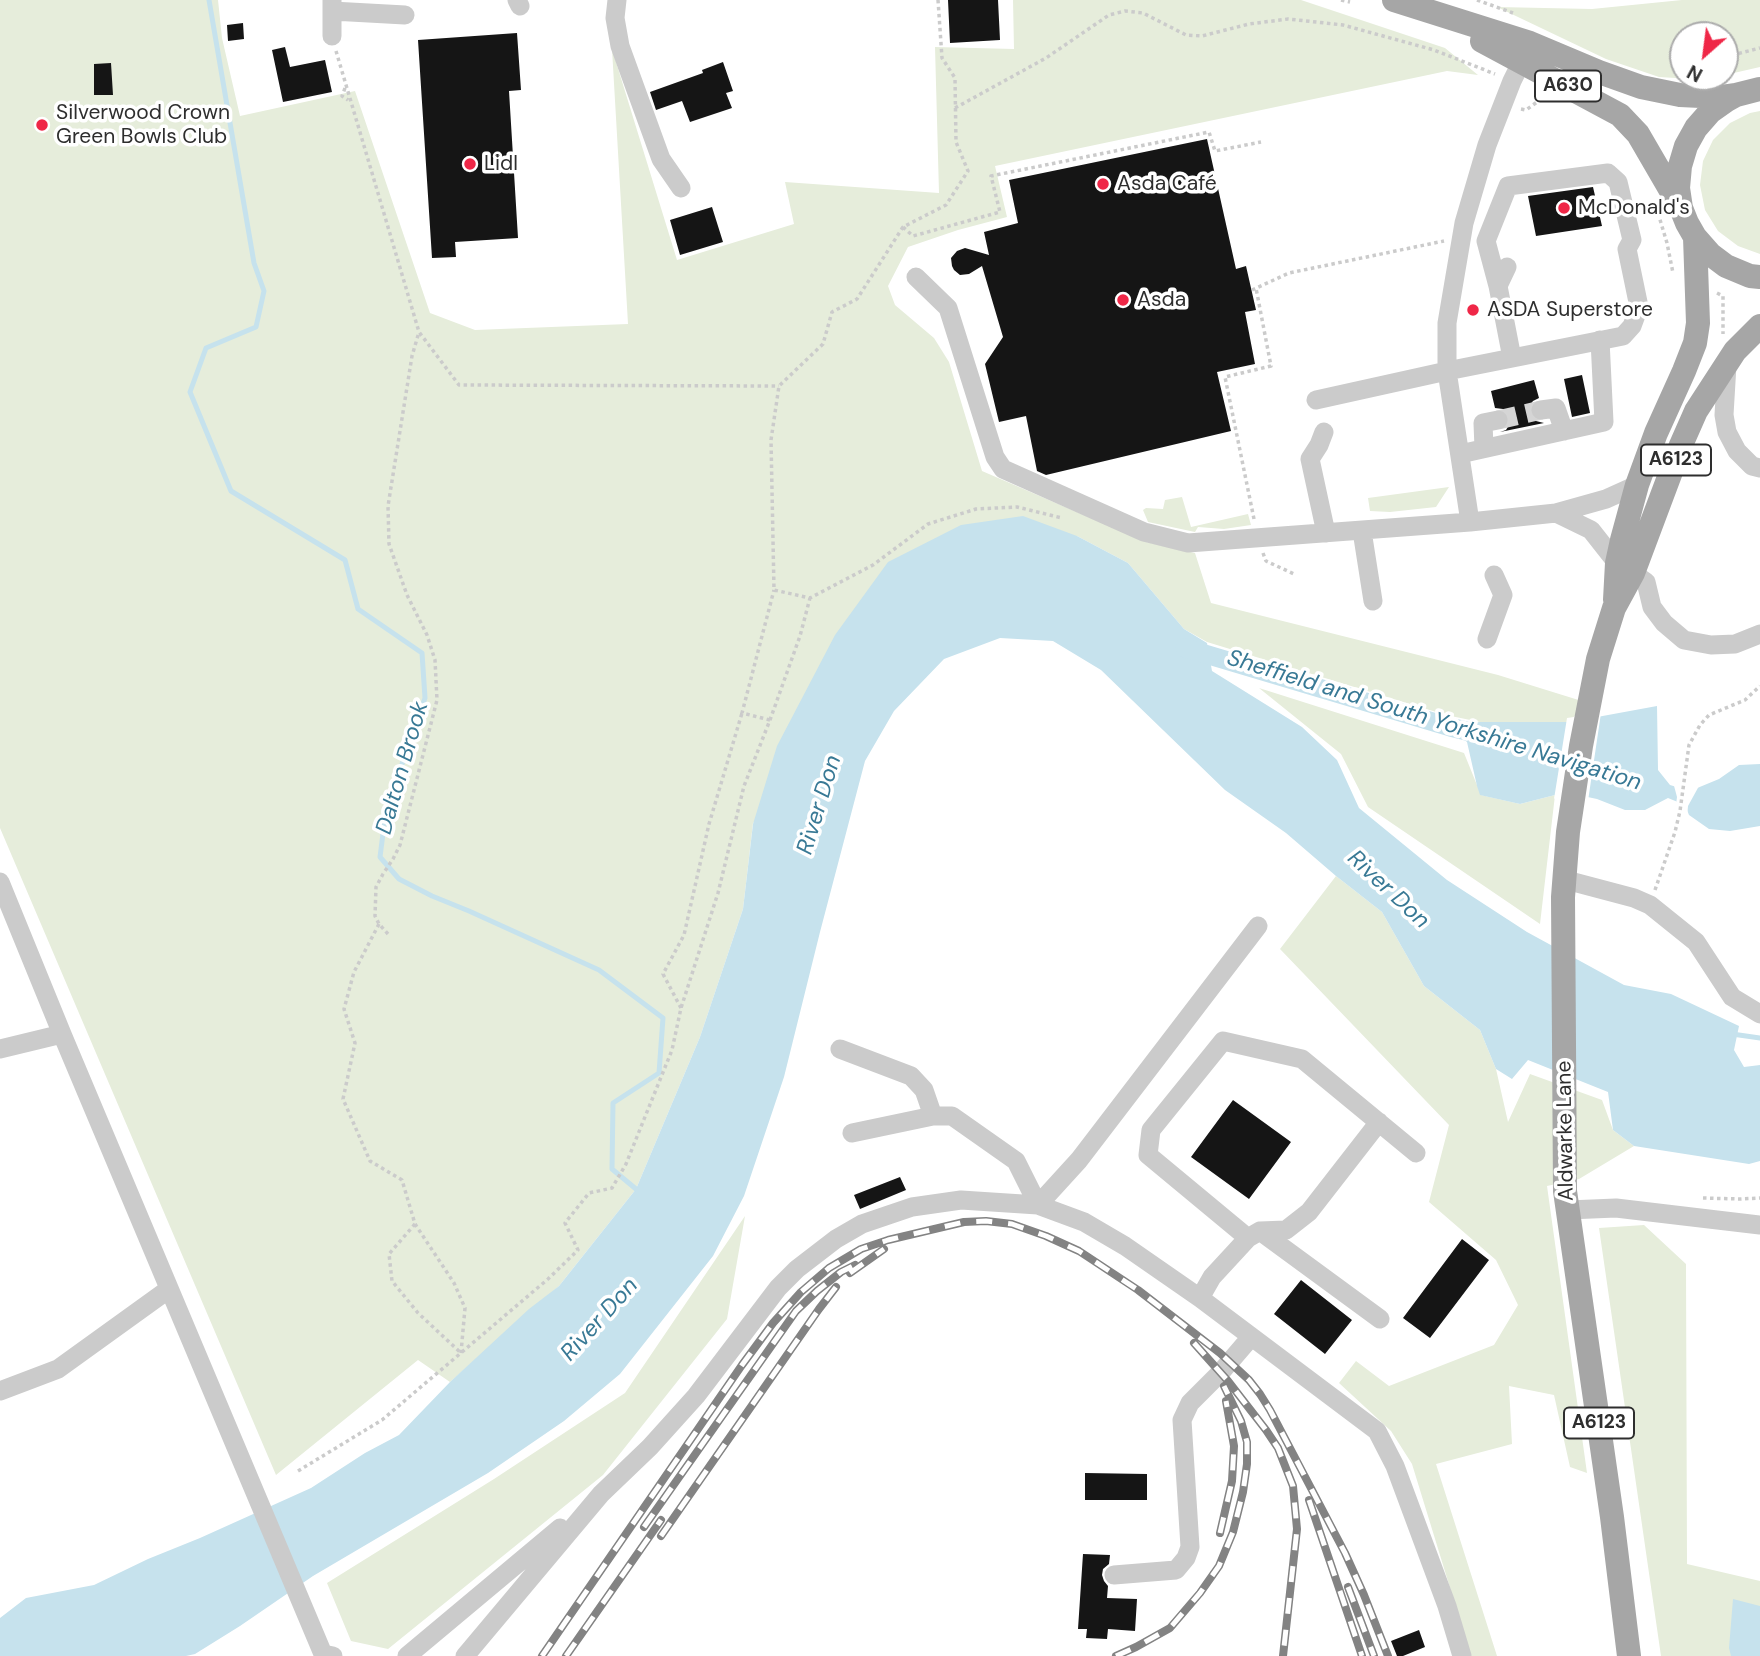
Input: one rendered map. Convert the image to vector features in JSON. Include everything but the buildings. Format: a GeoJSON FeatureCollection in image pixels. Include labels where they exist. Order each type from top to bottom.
{"type":"FeatureCollection","features":[{"type":"Feature","properties":{"kind":"main road","name":"A630"},"geometry":{"type":"LineString","coordinates":[[1404,4],[1517,71],[1620,115],[1638,134],[1681,208]]}},
{"type":"Feature","properties":{"kind":"main road","name":"A630"},"geometry":{"type":"LineString","coordinates":[[1404,4],[1530,43],[1641,87],[1681,95],[1736,95]]}},
{"type":"Feature","properties":{"kind":"main road"},"geometry":{"type":"LineString","coordinates":[[1760,89],[1736,95],[1710,112],[1696,128],[1679,166],[1678,188],[1681,208],[1695,237],[1710,254],[1726,266],[1750,276],[1760,277]]}},
{"type":"Feature","properties":{"kind":"main road","name":"Aldwarke Lane"},"geometry":{"type":"LineString","coordinates":[[1625,568],[1622,540],[1637,485],[1695,343],[1698,323],[1695,237]]}},
{"type":"Feature","properties":{"kind":"main road","name":"Aldwarke Lane"},"geometry":{"type":"LineString","coordinates":[[1629,1656],[1567,1200],[1564,888],[1568,832],[1598,659],[1625,568],[1696,411],[1735,351],[1760,326]]}},
{"type":"Feature","properties":{"kind":"street"},"geometry":{"type":"LineString","coordinates":[[617,0],[615,18],[621,46],[661,159],[681,188]]}},
{"type":"Feature","properties":{"kind":"street"},"geometry":{"type":"LineString","coordinates":[[332,36],[332,5],[405,15]]}},
{"type":"Feature","properties":{"kind":"street"},"geometry":{"type":"LineString","coordinates":[[1471,522],[1447,371],[1447,324],[1464,223],[1488,145],[1517,71]]}},
{"type":"Feature","properties":{"kind":"street"},"geometry":{"type":"LineString","coordinates":[[1316,400],[1623,336],[1632,326],[1639,307],[1627,249],[1632,240],[1618,182],[1608,173],[1508,186],[1486,241],[1512,358]]}},
{"type":"Feature","properties":{"kind":"street"},"geometry":{"type":"LineString","coordinates":[[1498,286],[1507,267]]}},
{"type":"Feature","properties":{"kind":"street"},"geometry":{"type":"LineString","coordinates":[[916,277],[948,308],[995,457],[1003,469],[1144,532],[1188,542],[1471,522],[1556,513],[1606,499],[1637,485]]}},
{"type":"Feature","properties":{"kind":"street"},"geometry":{"type":"LineString","coordinates":[[1460,454],[1604,422],[1600,340]]}},
{"type":"Feature","properties":{"kind":"street"},"geometry":{"type":"LineString","coordinates":[[1727,364],[1724,415],[1727,432],[1737,451],[1752,466],[1760,468]]}},
{"type":"Feature","properties":{"kind":"street"},"geometry":{"type":"LineString","coordinates":[[1541,410],[1556,408],[1564,431]]}},
{"type":"Feature","properties":{"kind":"street"},"geometry":{"type":"LineString","coordinates":[[1484,449],[1483,423],[1497,420]]}},
{"type":"Feature","properties":{"kind":"street"},"geometry":{"type":"LineString","coordinates":[[1324,432],[1310,460],[1326,533]]}},
{"type":"Feature","properties":{"kind":"street"},"geometry":{"type":"LineString","coordinates":[[1556,513],[1591,530],[1625,568],[1646,582],[1652,607],[1664,623],[1684,640],[1711,645],[1735,644],[1760,634]]}},
{"type":"Feature","properties":{"kind":"street"},"geometry":{"type":"LineString","coordinates":[[1362,531],[1373,601]]}},
{"type":"Feature","properties":{"kind":"street"},"geometry":{"type":"LineString","coordinates":[[1488,639],[1503,595],[1494,575]]}},
{"type":"Feature","properties":{"kind":"street"},"geometry":{"type":"LineString","coordinates":[[0,883],[301,1601],[327,1655]]}},
{"type":"Feature","properties":{"kind":"street"},"geometry":{"type":"LineString","coordinates":[[1564,888],[1627,895],[1650,905],[1696,942],[1732,997],[1760,1014]]}},
{"type":"Feature","properties":{"kind":"street"},"geometry":{"type":"LineString","coordinates":[[1038,1205],[1079,1160],[1258,926]]}},
{"type":"Feature","properties":{"kind":"street"},"geometry":{"type":"LineString","coordinates":[[0,1049],[62,1034]]}},
{"type":"Feature","properties":{"kind":"street"},"geometry":{"type":"LineString","coordinates":[[1380,1320],[1254,1234],[1148,1155],[1151,1130],[1223,1041],[1302,1059],[1416,1153]]}},
{"type":"Feature","properties":{"kind":"street"},"geometry":{"type":"LineString","coordinates":[[840,1049],[911,1076],[924,1090],[933,1116]]}},
{"type":"Feature","properties":{"kind":"street"},"geometry":{"type":"LineString","coordinates":[[852,1133],[933,1116],[952,1116],[1016,1161],[1038,1205]]}},
{"type":"Feature","properties":{"kind":"street"},"geometry":{"type":"LineString","coordinates":[[1200,1298],[1212,1277],[1254,1234],[1286,1230],[1309,1212],[1379,1122]]}},
{"type":"Feature","properties":{"kind":"street"},"geometry":{"type":"LineString","coordinates":[[408,1656],[601,1494],[650,1447],[696,1396],[778,1288],[797,1269],[836,1239],[862,1224],[912,1207],[961,1200],[1038,1205],[1084,1222],[1125,1246],[1200,1298],[1377,1431],[1399,1479],[1447,1606],[1462,1656]]}},
{"type":"Feature","properties":{"kind":"street"},"geometry":{"type":"LineString","coordinates":[[1567,1200],[1760,1225]]}},
{"type":"Feature","properties":{"kind":"street"},"geometry":{"type":"LineString","coordinates":[[0,1391],[58,1369],[169,1289]]}},
{"type":"Feature","properties":{"kind":"street"},"geometry":{"type":"LineString","coordinates":[[1114,1574],[1176,1570],[1186,1558],[1190,1547],[1182,1420],[1190,1403],[1251,1337]]}},
{"type":"Feature","properties":{"kind":"street"},"geometry":{"type":"LineString","coordinates":[[465,1656],[601,1494]]}},
{"type":"Feature","properties":{"kind":"path"},"geometry":{"type":"LineString","coordinates":[[681,1008],[663,974],[684,934],[709,824],[774,590],[771,440],[779,386],[823,344],[832,312],[857,299],[903,227],[946,205],[968,171],[956,142],[954,78],[942,58],[938,0]]}},
{"type":"Feature","properties":{"kind":"path"},"geometry":{"type":"LineString","coordinates":[[1341,0],[1350,2]]}},
{"type":"Feature","properties":{"kind":"path"},"geometry":{"type":"LineString","coordinates":[[955,108],[1046,58],[1109,15],[1125,11],[1143,13],[1186,34],[1202,36],[1249,24],[1288,19],[1343,25],[1517,71]]}},
{"type":"Feature","properties":{"kind":"path"},"geometry":{"type":"LineString","coordinates":[[332,36],[419,332],[459,385],[779,386]]}},
{"type":"Feature","properties":{"kind":"path"},"geometry":{"type":"LineString","coordinates":[[1739,53],[1760,48]]}},
{"type":"Feature","properties":{"kind":"path"},"geometry":{"type":"LineString","coordinates":[[903,227],[913,236],[1000,212],[991,176],[1209,132],[1215,151],[1261,142]]}},
{"type":"Feature","properties":{"kind":"path"},"geometry":{"type":"LineString","coordinates":[[1294,574],[1266,561],[1243,471],[1224,377],[1271,366],[1254,289],[1289,273],[1443,241],[1460,246]]}},
{"type":"Feature","properties":{"kind":"path"},"geometry":{"type":"LineString","coordinates":[[388,934],[376,916],[376,887],[400,845],[437,700],[435,660],[389,544],[388,506],[412,356],[419,332]]}},
{"type":"Feature","properties":{"kind":"path"},"geometry":{"type":"LineString","coordinates":[[774,590],[810,598],[873,565],[928,524],[976,509],[1017,507],[1062,518]]}},
{"type":"Feature","properties":{"kind":"path"},"geometry":{"type":"LineString","coordinates":[[298,1471],[382,1420],[548,1279],[578,1250],[565,1223],[589,1193],[612,1188],[626,1164],[672,1050],[681,1008],[718,893],[744,786],[771,720],[810,598]]}},
{"type":"Feature","properties":{"kind":"path"},"geometry":{"type":"LineString","coordinates":[[1650,905],[1675,832],[1685,784],[1689,745],[1709,715],[1745,700],[1760,685]]}},
{"type":"Feature","properties":{"kind":"path"},"geometry":{"type":"LineString","coordinates":[[742,713],[771,720]]}},
{"type":"Feature","properties":{"kind":"path"},"geometry":{"type":"LineString","coordinates":[[379,924],[354,972],[344,1009],[355,1043],[343,1099],[370,1161],[402,1180],[415,1224],[454,1283],[465,1308],[461,1353]]}},
{"type":"Feature","properties":{"kind":"path"},"geometry":{"type":"LineString","coordinates":[[415,1224],[389,1254],[392,1280],[418,1313],[461,1353]]}},
{"type":"Feature","properties":{"kind":"green space"},"geometry":{"type":"Polygon","coordinates":[[[0,0],[218,0],[222,38],[240,116],[355,91],[430,313],[475,330],[628,324],[612,49],[677,260],[794,224],[785,182],[939,193],[935,47],[1014,49],[1013,0],[1301,0],[1445,48],[1478,75],[1447,71],[995,166],[1007,217],[908,247],[888,286],[895,305],[934,338],[949,362],[982,471],[1146,542],[1195,553],[1211,603],[1498,675],[1585,702],[1570,722],[1480,722],[1446,715],[1207,642],[1184,629],[1128,563],[1077,536],[753,823],[743,909],[700,1037],[636,1189],[559,1286],[450,1382],[418,1360],[276,1475],[0,828],[0,0]]]}},
{"type":"Feature","properties":{"kind":"green space"},"geometry":{"type":"Polygon","coordinates":[[[1682,0],[1760,0],[1760,67],[1739,72],[1739,21],[1669,21],[1669,78],[1659,77],[1606,59],[1497,7],[1592,9],[1682,0]]]}},
{"type":"Feature","properties":{"kind":"green space"},"geometry":{"type":"Polygon","coordinates":[[[1760,111],[1760,254],[1738,246],[1718,231],[1705,210],[1700,185],[1703,161],[1713,140],[1730,123],[1760,111]]]}},
{"type":"Feature","properties":{"kind":"green space"},"geometry":{"type":"Polygon","coordinates":[[[1449,487],[1436,507],[1390,512],[1370,511],[1368,498],[1449,487]]]}},
{"type":"Feature","properties":{"kind":"green space"},"geometry":{"type":"Polygon","coordinates":[[[1182,497],[1191,527],[1248,514],[1251,525],[1224,529],[1198,527],[1195,532],[1148,522],[1143,510],[1163,509],[1165,500],[1182,497]]]}},
{"type":"Feature","properties":{"kind":"green space"},"geometry":{"type":"Polygon","coordinates":[[[1259,688],[1464,753],[1481,795],[1520,804],[1555,795],[1540,924],[1368,807],[1341,754],[1259,688]]]}},
{"type":"Feature","properties":{"kind":"green space"},"geometry":{"type":"Polygon","coordinates":[[[1336,876],[1382,912],[1424,986],[1480,1030],[1496,1069],[1508,1122],[1530,1074],[1602,1100],[1613,1130],[1634,1146],[1579,1179],[1547,1186],[1587,1473],[1570,1467],[1554,1395],[1509,1386],[1512,1444],[1436,1464],[1497,1656],[1471,1656],[1412,1464],[1391,1431],[1339,1383],[1356,1361],[1389,1386],[1494,1345],[1518,1305],[1496,1260],[1429,1202],[1449,1125],[1280,949],[1336,876]]]}},
{"type":"Feature","properties":{"kind":"green space"},"geometry":{"type":"Polygon","coordinates":[[[745,1216],[727,1319],[603,1475],[388,1649],[351,1641],[327,1583],[625,1393],[745,1216]]]}},
{"type":"Feature","properties":{"kind":"green space"},"geometry":{"type":"Polygon","coordinates":[[[1644,1225],[1686,1264],[1687,1564],[1760,1581],[1760,1656],[1661,1656],[1599,1228],[1644,1225]]]}},
{"type":"Feature","properties":{"kind":"water","name":"River Don"},"geometry":{"type":"Polygon","coordinates":[[[1023,516],[1077,536],[1128,563],[1184,629],[1207,643],[1212,671],[1302,727],[1337,760],[1359,808],[1447,880],[1527,932],[1624,985],[1671,994],[1739,1026],[1734,1050],[1744,1067],[1760,1065],[1760,1161],[1749,1164],[1634,1146],[1613,1130],[1608,1092],[1528,1060],[1512,1079],[1496,1069],[1480,1030],[1424,986],[1382,912],[1286,833],[1225,790],[1101,670],[1053,641],[1000,638],[944,659],[894,711],[865,761],[784,1077],[744,1196],[713,1256],[620,1374],[564,1421],[488,1473],[313,1576],[195,1654],[0,1656],[0,1618],[26,1598],[94,1585],[311,1488],[365,1453],[399,1435],[450,1382],[529,1309],[559,1286],[636,1189],[700,1037],[743,909],[753,824],[777,746],[835,635],[888,562],[961,525],[1023,516]]]}},
{"type":"Feature","properties":{"kind":"water"},"geometry":{"type":"Polygon","coordinates":[[[1657,706],[1658,770],[1670,785],[1690,791],[1719,779],[1739,765],[1760,764],[1760,826],[1730,831],[1709,829],[1689,815],[1685,805],[1668,798],[1645,810],[1625,810],[1597,799],[1559,791],[1555,795],[1520,804],[1480,795],[1467,742],[1457,734],[1460,724],[1570,722],[1657,706]]]}},
{"type":"Feature","properties":{"kind":"water"},"geometry":{"type":"Polygon","coordinates":[[[1733,1599],[1760,1606],[1760,1656],[1731,1656],[1729,1648],[1733,1599]]]}},
{"type":"Feature","properties":{"kind":"pier"},"geometry":{"type":"Polygon","coordinates":[[[1601,713],[1588,801],[1560,794],[1554,799],[1567,718],[1601,713]]]}},
{"type":"Feature","properties":{"kind":"pier"},"geometry":{"type":"Polygon","coordinates":[[[1673,782],[1690,787],[1699,786],[1688,806],[1687,818],[1682,808],[1676,805],[1673,782]]]}},
{"type":"Feature","properties":{"kind":"waterway","name":"Dalton Brook"},"geometry":{"type":"LineString","coordinates":[[209,0],[254,263],[264,291],[256,327],[206,348],[190,392],[231,491],[345,560],[358,609],[422,653],[425,698],[386,810],[380,857],[399,879],[599,970],[663,1018],[659,1073],[613,1103],[612,1169],[636,1189]]}},
{"type":"Feature","properties":{"kind":"waterway","name":"Sheffield and South Yorkshire Navigation"},"geometry":{"type":"LineString","coordinates":[[1185,648],[1482,735]]}},
{"type":"Feature","properties":{"kind":"waterway"},"geometry":{"type":"LineString","coordinates":[[1732,1034],[1760,1038]]}},
{"type":"Feature","properties":{"kind":"tunnel"},"geometry":{"type":"LineString","coordinates":[[1498,420],[1541,410]]}},
{"type":"Feature","properties":{"kind":"railway"},"geometry":{"type":"LineString","coordinates":[[542,1656],[742,1365],[773,1323],[801,1292],[829,1268],[861,1249],[964,1222],[986,1221],[1012,1224],[1079,1251],[1138,1290],[1220,1353],[1249,1380],[1270,1410],[1345,1553],[1388,1656]]}},
{"type":"Feature","properties":{"kind":"railway"},"geometry":{"type":"LineString","coordinates":[[850,1273],[884,1249]]}},
{"type":"Feature","properties":{"kind":"railway"},"geometry":{"type":"LineString","coordinates":[[644,1527],[796,1311],[841,1272],[855,1265]]}},
{"type":"Feature","properties":{"kind":"railway"},"geometry":{"type":"LineString","coordinates":[[661,1536],[836,1287]]}},
{"type":"Feature","properties":{"kind":"railway"},"geometry":{"type":"LineString","coordinates":[[1194,1343],[1266,1430],[1278,1448],[1293,1486],[1297,1529],[1283,1656]]}},
{"type":"Feature","properties":{"kind":"railway"},"geometry":{"type":"LineString","coordinates":[[1116,1656],[1170,1628],[1219,1566],[1233,1532],[1243,1492],[1247,1442],[1241,1421],[1224,1386]]}},
{"type":"Feature","properties":{"kind":"railway"},"geometry":{"type":"LineString","coordinates":[[1220,1533],[1232,1481],[1234,1446],[1226,1401]]}},
{"type":"Feature","properties":{"kind":"railway"},"geometry":{"type":"LineString","coordinates":[[1309,1500],[1362,1656]]}},
{"type":"Feature","properties":{"kind":"railway"},"geometry":{"type":"LineString","coordinates":[[566,1656],[661,1520]]}},
{"type":"Feature","properties":{"kind":"railway"},"geometry":{"type":"LineString","coordinates":[[1348,1587],[1374,1656]]}},
{"type":"Feature","properties":{"kind":"place","name":"Silverwood Crown Green Bowls Club"},"geometry":{"type":"Point","coordinates":[42,125]}},
{"type":"Feature","properties":{"kind":"place","name":"Lidl"},"geometry":{"type":"Point","coordinates":[470,164]}},
{"type":"Feature","properties":{"kind":"place","name":"Asda Café"},"geometry":{"type":"Point","coordinates":[1103,184]}},
{"type":"Feature","properties":{"kind":"place","name":"McDonald's"},"geometry":{"type":"Point","coordinates":[1564,208]}},
{"type":"Feature","properties":{"kind":"place","name":"Asda"},"geometry":{"type":"Point","coordinates":[1123,300]}},
{"type":"Feature","properties":{"kind":"place","name":"ASDA Superstore"},"geometry":{"type":"Point","coordinates":[1473,310]}}]}
